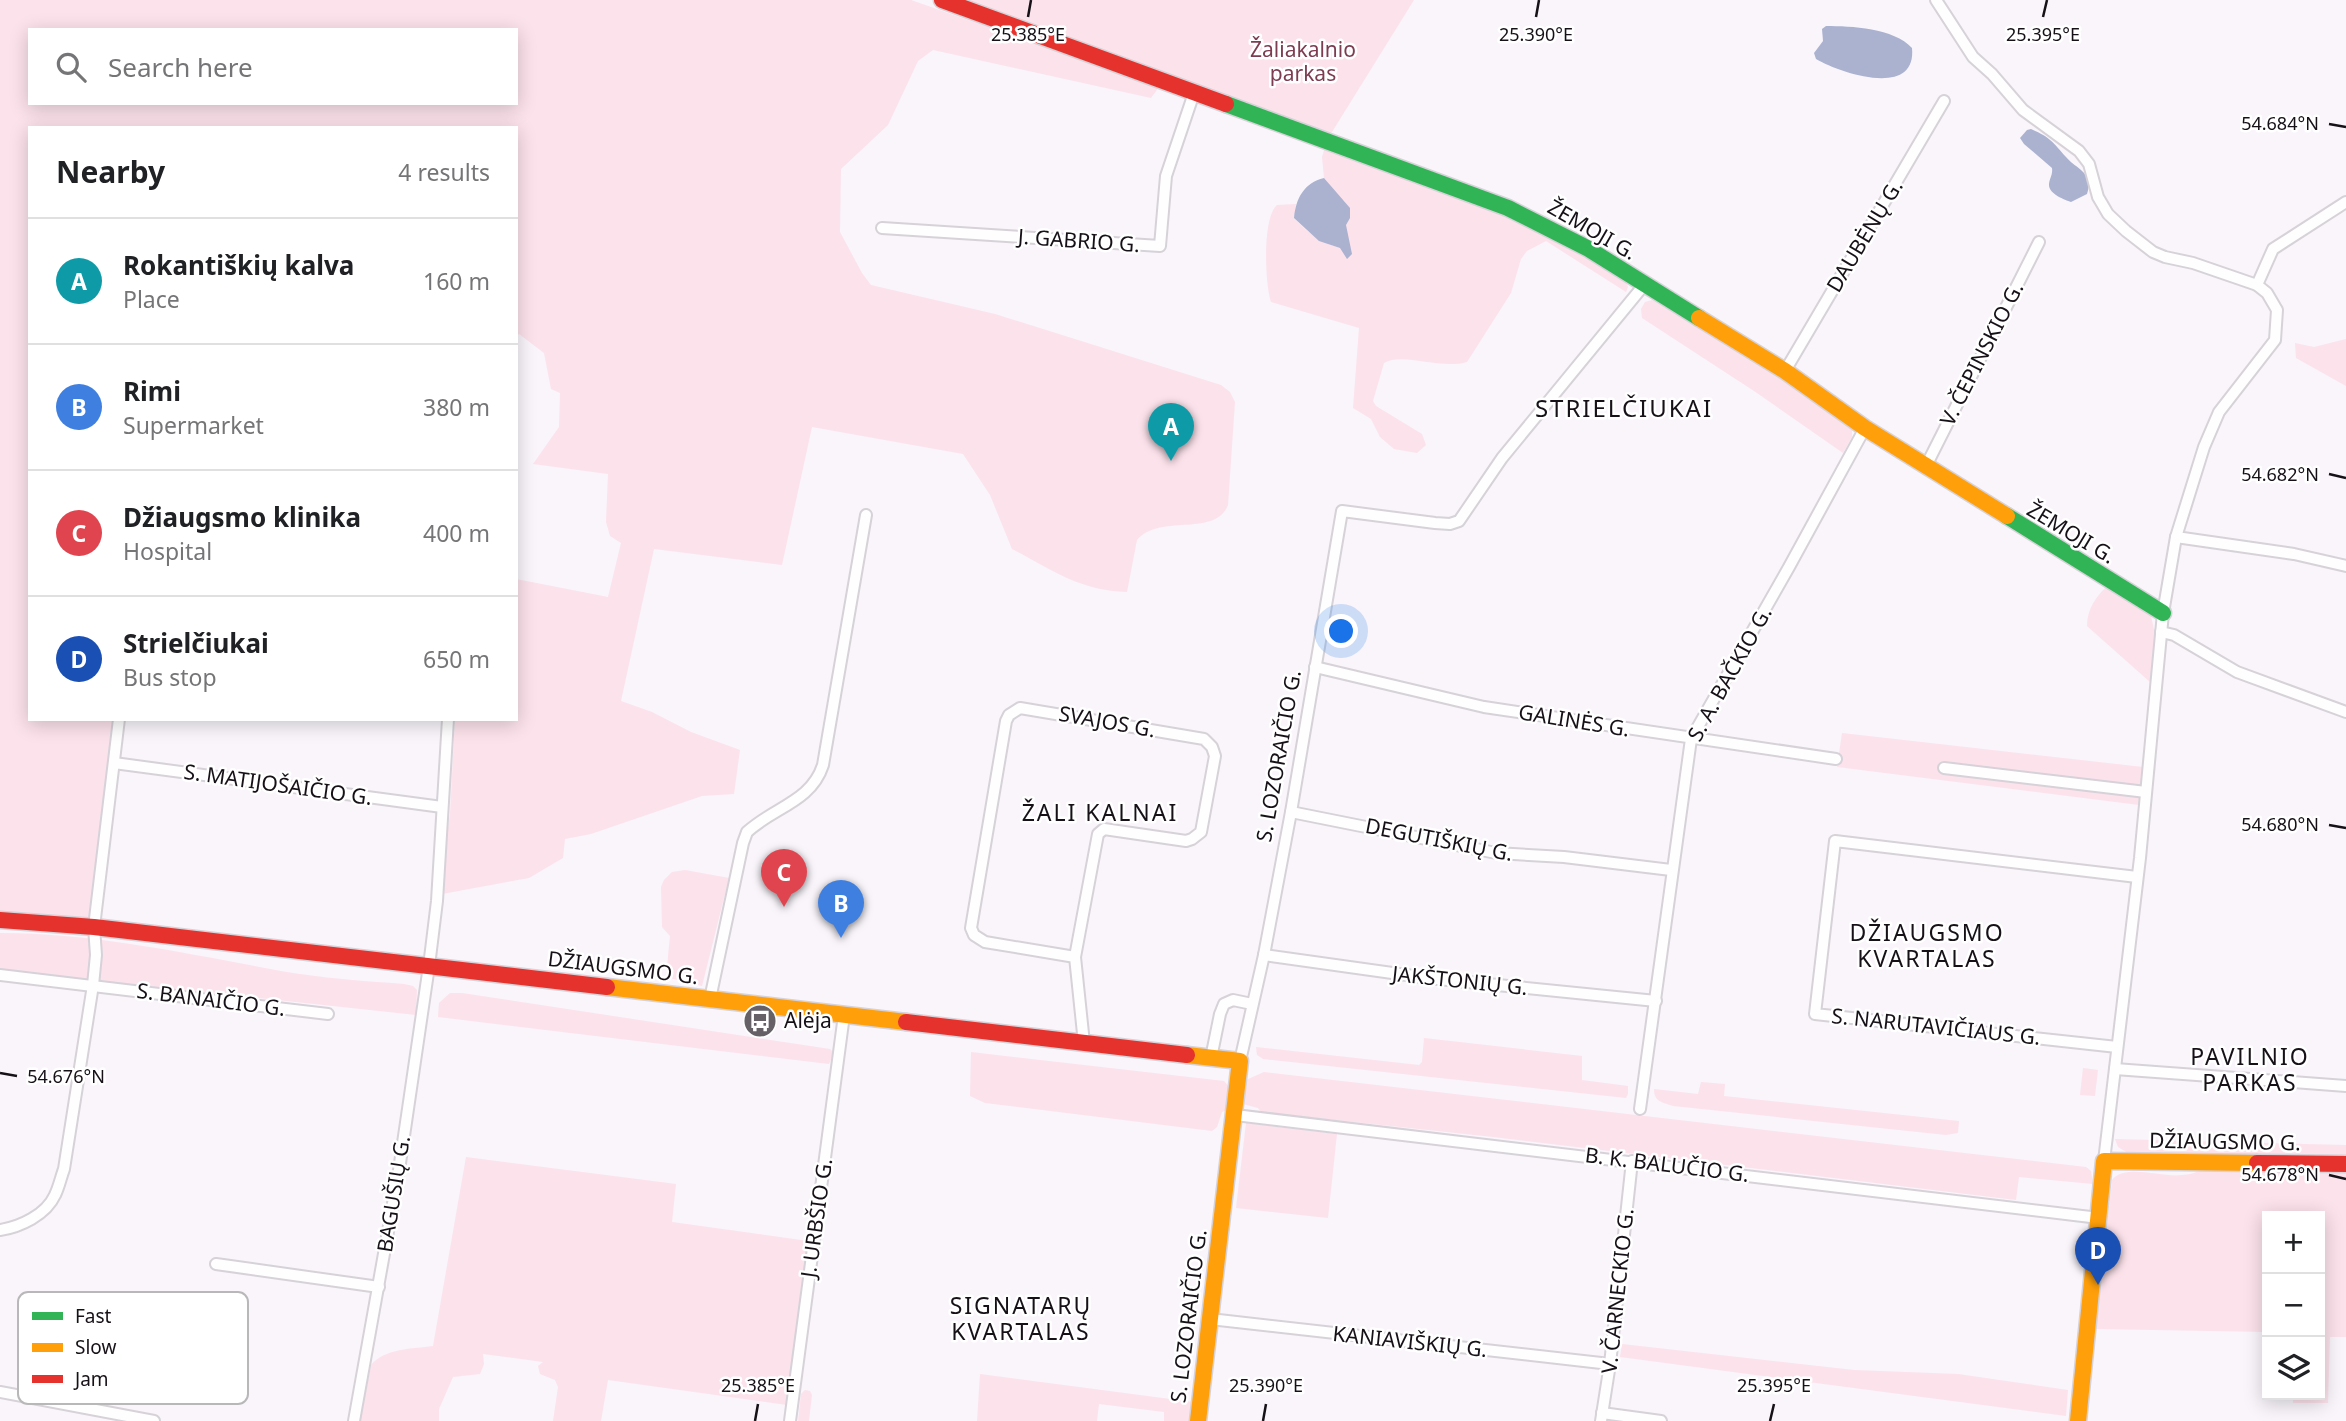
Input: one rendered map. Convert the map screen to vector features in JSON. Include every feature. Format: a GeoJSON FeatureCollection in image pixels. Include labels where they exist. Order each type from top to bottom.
{"type":"FeatureCollection","features":[{"type":"Feature","properties":{"kind":"street","name":"ŽEMOJI G."},"geometry":{"type":"LineString","coordinates":[[942,0],[1508,208],[1587,248],[1785,370],[1865,428],[2162,613]]}},
{"type":"Feature","properties":{"kind":"street"},"geometry":{"type":"LineString","coordinates":[[1936,0],[1973,57],[1992,74],[2023,110],[2079,150],[2089,164],[2098,197],[2108,214],[2126,231],[2152,252],[2257,285],[2267,293],[2277,310],[2274,340],[2219,412],[2204,447],[2176,537],[2162,613],[2146,792],[2078,1421]]}},
{"type":"Feature","properties":{"kind":"street","name":"J. GABRIO G."},"geometry":{"type":"LineString","coordinates":[[882,228],[1160,246],[1166,176],[1194,93]]}},
{"type":"Feature","properties":{"kind":"street","name":"DAUBĖNŲ G."},"geometry":{"type":"LineString","coordinates":[[1785,370],[1944,101]]}},
{"type":"Feature","properties":{"kind":"street"},"geometry":{"type":"LineString","coordinates":[[2257,285],[2273,249],[2346,202]]}},
{"type":"Feature","properties":{"kind":"street","name":"V. ČEPINSKIO G."},"geometry":{"type":"LineString","coordinates":[[1926,466],[2039,242]]}},
{"type":"Feature","properties":{"kind":"street","name":"S. LOZORAIČIO G."},"geometry":{"type":"LineString","coordinates":[[1198,1421],[1240,1061],[1264,955],[1291,812],[1342,511],[1435,523],[1450,524],[1459,521],[1502,458],[1644,285]]}},
{"type":"Feature","properties":{"kind":"street","name":"S. A. BAČKIO G."},"geometry":{"type":"LineString","coordinates":[[1640,1109],[1691,738],[1865,428]]}},
{"type":"Feature","properties":{"kind":"street"},"geometry":{"type":"LineString","coordinates":[[710,999],[747,832],[806,793],[819,778],[866,515]]}},
{"type":"Feature","properties":{"kind":"street"},"geometry":{"type":"LineString","coordinates":[[2176,537],[2253,547],[2346,566]]}},
{"type":"Feature","properties":{"kind":"street"},"geometry":{"type":"LineString","coordinates":[[2161,632],[2174,635],[2237,673],[2346,712]]}},
{"type":"Feature","properties":{"kind":"street","name":"GALINĖS G."},"geometry":{"type":"LineString","coordinates":[[1315,667],[1484,707],[1836,759]]}},
{"type":"Feature","properties":{"kind":"street","name":"SVAJOS G."},"geometry":{"type":"LineString","coordinates":[[1076,957],[985,942],[974,934],[971,928],[970,921],[1006,722],[1009,715],[1020,708],[1204,739],[1215,755],[1201,832],[1198,836],[1186,841],[1104,829],[1098,834],[1076,957],[1084,1043]]}},
{"type":"Feature","properties":{"kind":"street"},"geometry":{"type":"LineString","coordinates":[[1,1230],[27,1222],[44,1210],[54,1198],[64,1169],[93,985],[96,956],[94,927],[119,721]]}},
{"type":"Feature","properties":{"kind":"street","name":"BAGUŠIŲ G."},"geometry":{"type":"LineString","coordinates":[[354,1421],[399,1170],[429,966],[437,901],[448,721]]}},
{"type":"Feature","properties":{"kind":"street","name":"S. MATIJOŠAIČIO G."},"geometry":{"type":"LineString","coordinates":[[114,763],[442,807]]}},
{"type":"Feature","properties":{"kind":"street"},"geometry":{"type":"LineString","coordinates":[[1944,768],[2146,792]]}},
{"type":"Feature","properties":{"kind":"street","name":"DEGUTIŠKIŲ G."},"geometry":{"type":"LineString","coordinates":[[1291,812],[1496,853],[1564,857],[1671,870]]}},
{"type":"Feature","properties":{"kind":"street","name":"S. NARUTAVIČIAUS G."},"geometry":{"type":"LineString","coordinates":[[2117,1047],[1815,1014],[1835,841],[2137,877]]}},
{"type":"Feature","properties":{"kind":"street","name":"DŽIAUGSMO G."},"geometry":{"type":"LineString","coordinates":[[0,920],[94,927],[1240,1061]]}},
{"type":"Feature","properties":{"kind":"street","name":"JAKŠTONIŲ G."},"geometry":{"type":"LineString","coordinates":[[1264,955],[1428,978],[1656,1001]]}},
{"type":"Feature","properties":{"kind":"street","name":"S. BANAIČIO G."},"geometry":{"type":"LineString","coordinates":[[0,975],[328,1014]]}},
{"type":"Feature","properties":{"kind":"street"},"geometry":{"type":"LineString","coordinates":[[1211,1058],[1224,1004],[1233,1000],[1252,1003]]}},
{"type":"Feature","properties":{"kind":"street","name":"J. URBŠIO G."},"geometry":{"type":"LineString","coordinates":[[790,1421],[844,1015]]}},
{"type":"Feature","properties":{"kind":"street"},"geometry":{"type":"LineString","coordinates":[[2115,1069],[2346,1086]]}},
{"type":"Feature","properties":{"kind":"street","name":"B. K. BALUČIO G."},"geometry":{"type":"LineString","coordinates":[[1235,1115],[2099,1218]]}},
{"type":"Feature","properties":{"kind":"street","name":"V. ČARNECKIO G."},"geometry":{"type":"LineString","coordinates":[[1602,1417],[1632,1161]]}},
{"type":"Feature","properties":{"kind":"street","name":"DŽIAUGSMO G."},"geometry":{"type":"LineString","coordinates":[[2104,1161],[2346,1164]]}},
{"type":"Feature","properties":{"kind":"street"},"geometry":{"type":"LineString","coordinates":[[216,1264],[379,1287]]}},
{"type":"Feature","properties":{"kind":"street","name":"KANIAVIŠKIŲ G."},"geometry":{"type":"LineString","coordinates":[[1210,1319],[1610,1364]]}},
{"type":"Feature","properties":{"kind":"street"},"geometry":{"type":"LineString","coordinates":[[0,1392],[18,1396]]}},
{"type":"Feature","properties":{"kind":"street"},"geometry":{"type":"LineString","coordinates":[[50,1404],[99,1416],[154,1421]]}},
{"type":"Feature","properties":{"kind":"street"},"geometry":{"type":"LineString","coordinates":[[1602,1417],[1661,1421]]}},
{"type":"Feature","properties":{"kind":"green space"},"geometry":{"type":"Polygon","coordinates":[[[0,0],[911,0],[1159,87],[1151,98],[933,50],[918,61],[888,125],[841,169],[840,232],[871,285],[995,314],[1221,385],[1230,392],[1235,402],[1228,505],[1221,515],[1212,521],[1147,532],[1137,540],[1127,592],[1095,588],[1054,572],[1012,549],[990,495],[963,454],[812,427],[782,565],[654,549],[621,701],[740,750],[734,794],[702,796],[591,834],[565,839],[563,858],[529,878],[442,894],[455,721],[518,721],[518,579],[608,597],[621,543],[610,536],[606,522],[608,474],[533,464],[559,427],[560,393],[551,389],[544,353],[518,335],[518,126],[28,126],[28,721],[115,721],[90,920],[0,912],[0,0]]]}},
{"type":"Feature","properties":{"kind":"green space","name":"Žaliakalnio parkas"},"geometry":{"type":"Polygon","coordinates":[[[958,0],[1414,0],[1332,132],[1325,136],[958,0]]]}},
{"type":"Feature","properties":{"kind":"green space"},"geometry":{"type":"Polygon","coordinates":[[[1325,147],[1507,215],[1559,240],[1626,281],[1626,292],[1546,241],[1527,251],[1521,259],[1511,293],[1467,362],[1445,364],[1401,359],[1384,363],[1373,401],[1376,406],[1422,434],[1426,445],[1417,453],[1394,449],[1380,437],[1371,419],[1353,408],[1359,328],[1271,302],[1266,267],[1267,237],[1272,212],[1277,205],[1296,204],[1294,218],[1299,223],[1321,240],[1340,248],[1346,225],[1345,202],[1324,178],[1322,157],[1325,147]]]}},
{"type":"Feature","properties":{"kind":"green space"},"geometry":{"type":"Polygon","coordinates":[[[1652,300],[1782,378],[1852,428],[1852,437],[1843,453],[1642,318],[1641,309],[1645,302],[1652,300]]]}},
{"type":"Feature","properties":{"kind":"green space"},"geometry":{"type":"Polygon","coordinates":[[[2346,339],[2346,386],[2296,358],[2295,343],[2314,347],[2346,339]]]}},
{"type":"Feature","properties":{"kind":"green space"},"geometry":{"type":"Polygon","coordinates":[[[2107,586],[2151,616],[2155,634],[2150,682],[2087,626],[2093,604],[2107,586]]]}},
{"type":"Feature","properties":{"kind":"green space"},"geometry":{"type":"Polygon","coordinates":[[[1842,733],[2143,767],[2139,805],[1837,767],[1842,733]]]}},
{"type":"Feature","properties":{"kind":"green space"},"geometry":{"type":"Polygon","coordinates":[[[685,870],[729,878],[702,986],[666,977],[670,936],[662,927],[661,887],[672,872],[685,870]]]}},
{"type":"Feature","properties":{"kind":"green space"},"geometry":{"type":"Polygon","coordinates":[[[0,933],[106,941],[296,973],[404,984],[417,990],[416,1015],[0,970],[0,933]]]}},
{"type":"Feature","properties":{"kind":"green space"},"geometry":{"type":"Polygon","coordinates":[[[450,993],[830,1049],[834,1053],[829,1064],[438,1017],[439,1003],[450,993]]]}},
{"type":"Feature","properties":{"kind":"green space"},"geometry":{"type":"Polygon","coordinates":[[[1424,1038],[1582,1056],[1582,1080],[1628,1086],[1628,1094],[1626,1098],[1263,1059],[1257,1055],[1256,1047],[1419,1065],[1422,1062],[1424,1038]]]}},
{"type":"Feature","properties":{"kind":"green space"},"geometry":{"type":"Polygon","coordinates":[[[971,1052],[1224,1081],[1231,1089],[1229,1109],[1222,1112],[1217,1127],[1212,1131],[985,1103],[970,1096],[971,1052]]]}},
{"type":"Feature","properties":{"kind":"green space"},"geometry":{"type":"Polygon","coordinates":[[[2083,1068],[2098,1070],[2095,1096],[2080,1095],[2083,1068]]]}},
{"type":"Feature","properties":{"kind":"green space"},"geometry":{"type":"Polygon","coordinates":[[[1264,1072],[2086,1167],[2091,1171],[2093,1184],[2019,1177],[2016,1200],[1261,1112],[1258,1108],[1243,1104],[1246,1080],[1264,1072]]]}},
{"type":"Feature","properties":{"kind":"green space"},"geometry":{"type":"Polygon","coordinates":[[[1701,1082],[1725,1084],[1724,1096],[1959,1121],[1958,1133],[1946,1135],[1673,1106],[1655,1097],[1654,1089],[1698,1094],[1701,1082]]]}},
{"type":"Feature","properties":{"kind":"green space"},"geometry":{"type":"Polygon","coordinates":[[[1246,1123],[1337,1134],[1328,1218],[1236,1208],[1246,1123]]]}},
{"type":"Feature","properties":{"kind":"green space"},"geometry":{"type":"Polygon","coordinates":[[[2115,1139],[2346,1145],[2346,1158],[2133,1156],[2118,1147],[2115,1139]]]}},
{"type":"Feature","properties":{"kind":"green space"},"geometry":{"type":"Polygon","coordinates":[[[466,1157],[676,1184],[672,1222],[808,1241],[787,1405],[608,1380],[601,1421],[553,1421],[558,1387],[555,1380],[540,1374],[538,1366],[543,1362],[483,1354],[484,1364],[480,1374],[453,1377],[439,1409],[439,1421],[360,1421],[371,1365],[391,1352],[433,1346],[466,1157]]]}},
{"type":"Feature","properties":{"kind":"green space"},"geometry":{"type":"Polygon","coordinates":[[[2204,1169],[2346,1169],[2346,1337],[2330,1337],[2328,1403],[2293,1403],[2293,1400],[2325,1400],[2325,1211],[2262,1211],[2262,1332],[2096,1329],[2112,1180],[2126,1172],[2187,1174],[2204,1169]]]}},
{"type":"Feature","properties":{"kind":"green space"},"geometry":{"type":"Polygon","coordinates":[[[1622,1344],[1854,1370],[1958,1374],[2068,1390],[2066,1416],[1620,1357],[1622,1344]]]}},
{"type":"Feature","properties":{"kind":"green space"},"geometry":{"type":"Polygon","coordinates":[[[980,1374],[1193,1402],[1191,1421],[1164,1421],[1164,1412],[1099,1404],[1097,1421],[977,1421],[980,1374]]]}},
{"type":"Feature","properties":{"kind":"green space"},"geometry":{"type":"Polygon","coordinates":[[[805,1390],[812,1395],[809,1421],[798,1421],[801,1394],[805,1390]]]}},
{"type":"Feature","properties":{"kind":"water"},"geometry":{"type":"Polygon","coordinates":[[[1826,26],[1859,28],[1894,36],[1912,48],[1910,64],[1902,73],[1890,78],[1858,75],[1827,65],[1816,59],[1814,53],[1823,41],[1822,29],[1826,26]]]}},
{"type":"Feature","properties":{"kind":"water"},"geometry":{"type":"Polygon","coordinates":[[[2031,129],[2051,140],[2083,172],[2088,181],[2087,194],[2071,202],[2052,191],[2049,185],[2052,168],[2020,138],[2031,129]]]}},
{"type":"Feature","properties":{"kind":"water"},"geometry":{"type":"Polygon","coordinates":[[[1324,178],[1350,208],[1350,218],[1346,225],[1352,254],[1347,259],[1340,248],[1319,241],[1294,218],[1302,192],[1324,178]]]}},
{"type":"Feature","properties":{"kind":"traffic: fast"},"geometry":{"type":"LineString","coordinates":[[1226,104],[1508,208],[1587,248],[1699,318]]}},
{"type":"Feature","properties":{"kind":"traffic: fast"},"geometry":{"type":"LineString","coordinates":[[2007,516],[2163,613]]}},
{"type":"Feature","properties":{"kind":"traffic: slow"},"geometry":{"type":"LineString","coordinates":[[1699,318],[1785,371],[1865,428],[2007,516]]}},
{"type":"Feature","properties":{"kind":"traffic: slow"},"geometry":{"type":"LineString","coordinates":[[607,987],[906,1022]]}},
{"type":"Feature","properties":{"kind":"traffic: slow"},"geometry":{"type":"LineString","coordinates":[[1187,1055],[1240,1061],[1198,1421]]}},
{"type":"Feature","properties":{"kind":"traffic: slow"},"geometry":{"type":"LineString","coordinates":[[2078,1421],[2104,1161],[2257,1163]]}},
{"type":"Feature","properties":{"kind":"traffic: jam"},"geometry":{"type":"LineString","coordinates":[[942,0],[1226,104]]}},
{"type":"Feature","properties":{"kind":"traffic: jam"},"geometry":{"type":"LineString","coordinates":[[0,920],[94,927],[607,987]]}},
{"type":"Feature","properties":{"kind":"traffic: jam"},"geometry":{"type":"LineString","coordinates":[[906,1022],[1187,1055]]}},
{"type":"Feature","properties":{"kind":"traffic: jam"},"geometry":{"type":"LineString","coordinates":[[2257,1163],[2346,1164]]}},
{"type":"Feature","properties":{"kind":"place","name":"Rokantiškių kalva"},"geometry":{"type":"Point","coordinates":[1171,461]}},
{"type":"Feature","properties":{"kind":"place","name":"Džiaugsmo klinika"},"geometry":{"type":"Point","coordinates":[784,907]}},
{"type":"Feature","properties":{"kind":"place","name":"Rimi"},"geometry":{"type":"Point","coordinates":[841,938]}},
{"type":"Feature","properties":{"kind":"place","name":"Alėja"},"geometry":{"type":"Point","coordinates":[760,1021]}},
{"type":"Feature","properties":{"kind":"place","name":"Strielčiukai"},"geometry":{"type":"Point","coordinates":[2098,1285]}},
{"type":"Feature","properties":{"kind":"district","name":"STRIELČIUKAI"},"geometry":{"type":"Point","coordinates":[1624,409]}},
{"type":"Feature","properties":{"kind":"district","name":"ŽALI KALNAI"},"geometry":{"type":"Point","coordinates":[1100,813]}},
{"type":"Feature","properties":{"kind":"district","name":"DŽIAUGSMO KVARTALAS"},"geometry":{"type":"Point","coordinates":[1927,946]}},
{"type":"Feature","properties":{"kind":"district","name":"PAVILNIO PARKAS"},"geometry":{"type":"Point","coordinates":[2250,1070]}},
{"type":"Feature","properties":{"kind":"district","name":"SIGNATARŲ KVARTALAS"},"geometry":{"type":"Point","coordinates":[1021,1319]}}]}
